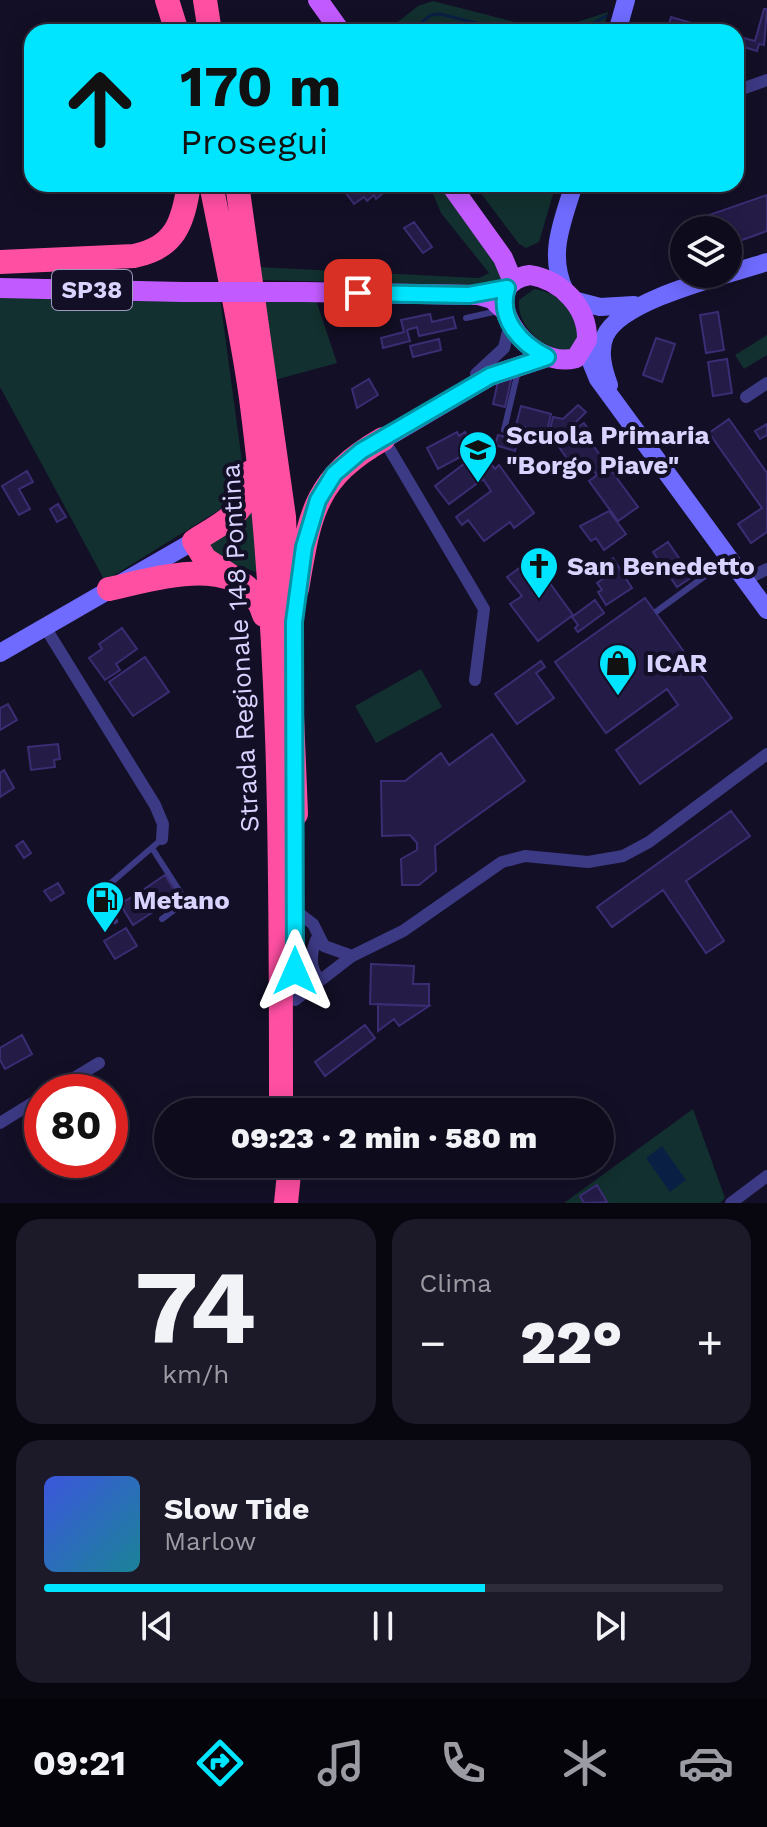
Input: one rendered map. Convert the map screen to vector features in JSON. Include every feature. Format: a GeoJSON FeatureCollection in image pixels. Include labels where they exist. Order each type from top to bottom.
{"type":"FeatureCollection","features":[{"type":"Feature","properties":{"kind":"highway"},"geometry":{"type":"LineString","coordinates":[[167,0],[174,24]]}},
{"type":"Feature","properties":{"kind":"highway"},"geometry":{"type":"LineString","coordinates":[[205,0],[209,24]]}},
{"type":"Feature","properties":{"kind":"highway"},"geometry":{"type":"LineString","coordinates":[[0,262],[153,252],[162,248],[178,226],[187,192]]}},
{"type":"Feature","properties":{"kind":"highway","name":"Strada Regionale 148 Pontina"},"geometry":{"type":"LineString","coordinates":[[213,192],[240,325],[265,527],[279,775],[281,1098]]}},
{"type":"Feature","properties":{"kind":"highway","name":"Strada Regionale 148 Pontina"},"geometry":{"type":"LineString","coordinates":[[238,192],[284,517],[292,684],[296,911],[293,1098]]}},
{"type":"Feature","properties":{"kind":"highway"},"geometry":{"type":"LineString","coordinates":[[188,545],[237,513],[249,496],[251,400]]}},
{"type":"Feature","properties":{"kind":"highway"},"geometry":{"type":"LineString","coordinates":[[292,684],[296,598],[314,510],[330,480],[345,463],[383,439]]}},
{"type":"Feature","properties":{"kind":"highway"},"geometry":{"type":"LineString","coordinates":[[177,576],[189,565],[188,545]]}},
{"type":"Feature","properties":{"kind":"highway"},"geometry":{"type":"LineString","coordinates":[[188,545],[245,583],[258,596],[272,648]]}},
{"type":"Feature","properties":{"kind":"highway"},"geometry":{"type":"LineString","coordinates":[[109,589],[177,576],[231,576]]}},
{"type":"Feature","properties":{"kind":"highway"},"geometry":{"type":"LineString","coordinates":[[280,1178],[280,1203]]}},
{"type":"Feature","properties":{"kind":"highway"},"geometry":{"type":"LineString","coordinates":[[286,1203],[289,1178]]}},
{"type":"Feature","properties":{"kind":"main road"},"geometry":{"type":"LineString","coordinates":[[318,0],[335,24]]}},
{"type":"Feature","properties":{"kind":"main road"},"geometry":{"type":"LineString","coordinates":[[619,24],[626,0]]}},
{"type":"Feature","properties":{"kind":"main road"},"geometry":{"type":"LineString","coordinates":[[456,192],[521,280],[609,308],[644,304]]}},
{"type":"Feature","properties":{"kind":"main road"},"geometry":{"type":"LineString","coordinates":[[572,192],[556,247],[555,266],[569,296],[585,318],[586,344],[593,370],[767,610]]}},
{"type":"Feature","properties":{"kind":"main road"},"geometry":{"type":"LineString","coordinates":[[507,317],[521,280],[556,247]]}},
{"type":"Feature","properties":{"kind":"main road"},"geometry":{"type":"LineString","coordinates":[[383,439],[482,380],[516,364],[576,358],[586,344],[616,319],[644,304],[767,262]]}},
{"type":"Feature","properties":{"kind":"main road","name":"SP38"},"geometry":{"type":"LineString","coordinates":[[0,288],[469,295],[521,280]]}},
{"type":"Feature","properties":{"kind":"main road"},"geometry":{"type":"LineString","coordinates":[[469,295],[492,299],[526,344],[553,358],[617,403]]}},
{"type":"Feature","properties":{"kind":"main road"},"geometry":{"type":"LineString","coordinates":[[616,319],[605,336],[602,352],[617,403]]}},
{"type":"Feature","properties":{"kind":"main road"},"geometry":{"type":"LineString","coordinates":[[0,653],[188,545]]}},
{"type":"Feature","properties":{"kind":"street"},"geometry":{"type":"LineString","coordinates":[[744,88],[767,80]]}},
{"type":"Feature","properties":{"kind":"street"},"geometry":{"type":"LineString","coordinates":[[475,680],[484,609],[383,439],[390,426],[492,363],[506,343],[507,317]]}},
{"type":"Feature","properties":{"kind":"street"},"geometry":{"type":"LineString","coordinates":[[746,397],[767,383]]}},
{"type":"Feature","properties":{"kind":"street"},"geometry":{"type":"LineString","coordinates":[[745,580],[767,569]]}},
{"type":"Feature","properties":{"kind":"street"},"geometry":{"type":"LineString","coordinates":[[45,627],[155,805],[163,824],[157,844]]}},
{"type":"Feature","properties":{"kind":"street"},"geometry":{"type":"LineString","coordinates":[[295,1000],[352,956],[403,931],[511,858],[537,856],[588,862],[630,852],[767,754]]}},
{"type":"Feature","properties":{"kind":"street"},"geometry":{"type":"LineString","coordinates":[[296,911],[313,924],[324,946],[352,956]]}},
{"type":"Feature","properties":{"kind":"street"},"geometry":{"type":"LineString","coordinates":[[318,936],[312,949],[312,962],[320,980]]}},
{"type":"Feature","properties":{"kind":"street"},"geometry":{"type":"LineString","coordinates":[[81,1074],[99,1063]]}},
{"type":"Feature","properties":{"kind":"street"},"geometry":{"type":"LineString","coordinates":[[0,1123],[24,1108]]}},
{"type":"Feature","properties":{"kind":"street"},"geometry":{"type":"LineString","coordinates":[[731,1203],[767,1176]]}},
{"type":"Feature","properties":{"kind":"lane"},"geometry":{"type":"LineString","coordinates":[[466,318],[507,317]]}},
{"type":"Feature","properties":{"kind":"lane"},"geometry":{"type":"LineString","coordinates":[[504,430],[518,373],[516,364]]}},
{"type":"Feature","properties":{"kind":"lane"},"geometry":{"type":"LineString","coordinates":[[657,611],[730,558]]}},
{"type":"Feature","properties":{"kind":"lane"},"geometry":{"type":"LineString","coordinates":[[115,921],[104,903],[105,888],[157,844],[186,901],[162,919]]}},
{"type":"Feature","properties":{"kind":"green space"},"geometry":{"type":"Polygon","coordinates":[[[433,1],[522,24],[395,24],[418,6],[433,1]]]}},
{"type":"Feature","properties":{"kind":"green space"},"geometry":{"type":"Polygon","coordinates":[[[608,12],[604,24],[571,24],[608,12]]]}},
{"type":"Feature","properties":{"kind":"green space"},"geometry":{"type":"Polygon","coordinates":[[[432,192],[448,192],[504,274],[501,282],[492,286],[259,280],[258,267],[479,278],[489,273],[441,213],[432,192]]]}},
{"type":"Feature","properties":{"kind":"green space"},"geometry":{"type":"Polygon","coordinates":[[[480,192],[554,192],[539,242],[526,248],[519,244],[480,192]]]}},
{"type":"Feature","properties":{"kind":"green space"},"geometry":{"type":"Polygon","coordinates":[[[534,289],[556,297],[577,318],[581,325],[574,351],[553,353],[524,323],[519,300],[534,289]]]}},
{"type":"Feature","properties":{"kind":"green space"},"geometry":{"type":"Polygon","coordinates":[[[0,296],[220,298],[244,477],[234,501],[105,581],[0,387],[0,296]]]}},
{"type":"Feature","properties":{"kind":"green space"},"geometry":{"type":"Polygon","coordinates":[[[315,297],[337,363],[271,381],[258,299],[315,297]]]}},
{"type":"Feature","properties":{"kind":"green space"},"geometry":{"type":"Polygon","coordinates":[[[767,335],[767,355],[744,369],[735,355],[767,335]]]}},
{"type":"Feature","properties":{"kind":"green space"},"geometry":{"type":"Polygon","coordinates":[[[254,507],[259,573],[221,559],[208,546],[254,507]]]}},
{"type":"Feature","properties":{"kind":"green space"},"geometry":{"type":"Polygon","coordinates":[[[421,669],[442,707],[376,743],[355,706],[421,669]]]}},
{"type":"Feature","properties":{"kind":"green space"},"geometry":{"type":"Polygon","coordinates":[[[693,1109],[725,1198],[720,1203],[564,1203],[598,1178],[614,1178],[614,1167],[693,1109]]]}},
{"type":"Feature","properties":{"kind":"water"},"geometry":{"type":"Polygon","coordinates":[[[662,1146],[686,1180],[670,1192],[646,1158],[662,1146]]]}},
{"type":"Feature","properties":{"kind":"building"},"geometry":{"type":"Polygon","coordinates":[[[764,9],[767,9],[764,45],[759,44],[757,51],[744,47],[744,38],[755,41],[764,9]]]}},
{"type":"Feature","properties":{"kind":"building"},"geometry":{"type":"Polygon","coordinates":[[[671,17],[695,24],[669,24],[671,17]]]}},
{"type":"Feature","properties":{"kind":"building"},"geometry":{"type":"Polygon","coordinates":[[[345,192],[384,192],[376,199],[374,195],[367,201],[364,197],[354,204],[345,192]]]}},
{"type":"Feature","properties":{"kind":"building"},"geometry":{"type":"Polygon","coordinates":[[[767,195],[767,231],[742,240],[742,216],[706,216],[767,195]]]}},
{"type":"Feature","properties":{"kind":"building"},"geometry":{"type":"Polygon","coordinates":[[[414,222],[432,247],[423,253],[404,228],[414,222]]]}},
{"type":"Feature","properties":{"kind":"building"},"geometry":{"type":"Polygon","coordinates":[[[718,312],[724,350],[706,353],[700,315],[718,312]]]}},
{"type":"Feature","properties":{"kind":"building"},"geometry":{"type":"Polygon","coordinates":[[[430,314],[432,322],[453,317],[456,328],[419,336],[417,327],[407,330],[410,341],[383,348],[381,338],[404,332],[401,320],[430,314]]]}},
{"type":"Feature","properties":{"kind":"building"},"geometry":{"type":"Polygon","coordinates":[[[656,338],[675,344],[662,382],[643,375],[656,338]]]}},
{"type":"Feature","properties":{"kind":"building"},"geometry":{"type":"Polygon","coordinates":[[[439,339],[441,350],[413,357],[410,346],[439,339]]]}},
{"type":"Feature","properties":{"kind":"building"},"geometry":{"type":"Polygon","coordinates":[[[727,359],[732,393],[713,396],[708,362],[727,359]]]}},
{"type":"Feature","properties":{"kind":"building"},"geometry":{"type":"Polygon","coordinates":[[[499,377],[511,380],[505,407],[493,404],[499,377]]]}},
{"type":"Feature","properties":{"kind":"building"},"geometry":{"type":"Polygon","coordinates":[[[369,379],[378,395],[357,408],[352,389],[369,379]]]}},
{"type":"Feature","properties":{"kind":"building"},"geometry":{"type":"Polygon","coordinates":[[[578,405],[586,412],[558,440],[548,437],[553,417],[563,419],[578,405]]]}},
{"type":"Feature","properties":{"kind":"building"},"geometry":{"type":"Polygon","coordinates":[[[521,406],[551,414],[544,444],[522,438],[525,427],[516,425],[521,406]]]}},
{"type":"Feature","properties":{"kind":"building"},"geometry":{"type":"Polygon","coordinates":[[[729,419],[767,473],[767,532],[751,543],[738,524],[762,508],[709,433],[729,419]]]}},
{"type":"Feature","properties":{"kind":"building"},"geometry":{"type":"Polygon","coordinates":[[[584,423],[596,441],[592,444],[638,507],[618,521],[589,481],[597,475],[591,467],[579,475],[556,443],[584,423]]]}},
{"type":"Feature","properties":{"kind":"building"},"geometry":{"type":"Polygon","coordinates":[[[767,424],[767,435],[760,439],[755,431],[767,424]]]}},
{"type":"Feature","properties":{"kind":"building"},"geometry":{"type":"Polygon","coordinates":[[[457,432],[459,436],[465,432],[475,449],[438,469],[427,448],[457,432]]]}},
{"type":"Feature","properties":{"kind":"building"},"geometry":{"type":"Polygon","coordinates":[[[498,435],[518,440],[515,451],[495,445],[498,435]]]}},
{"type":"Feature","properties":{"kind":"building"},"geometry":{"type":"Polygon","coordinates":[[[481,451],[495,469],[499,465],[534,513],[514,528],[510,522],[484,541],[468,520],[462,525],[456,517],[491,491],[483,479],[449,504],[435,486],[481,451]]]}},
{"type":"Feature","properties":{"kind":"building"},"geometry":{"type":"Polygon","coordinates":[[[27,471],[33,482],[19,489],[30,509],[19,515],[2,486],[27,471]]]}},
{"type":"Feature","properties":{"kind":"building"},"geometry":{"type":"Polygon","coordinates":[[[58,504],[66,517],[57,522],[50,509],[58,504]]]}},
{"type":"Feature","properties":{"kind":"building"},"geometry":{"type":"Polygon","coordinates":[[[609,511],[626,534],[604,550],[596,538],[591,541],[580,526],[609,511]]]}},
{"type":"Feature","properties":{"kind":"building"},"geometry":{"type":"Polygon","coordinates":[[[668,542],[692,577],[677,587],[653,552],[668,542]]]}},
{"type":"Feature","properties":{"kind":"building"},"geometry":{"type":"Polygon","coordinates":[[[613,558],[632,588],[606,605],[598,592],[602,590],[597,583],[604,578],[597,568],[613,558]]]}},
{"type":"Feature","properties":{"kind":"building","name":"San Benedetto"},"geometry":{"type":"Polygon","coordinates":[[[528,562],[542,581],[546,578],[573,615],[538,641],[510,604],[522,596],[507,577],[528,562]]]}},
{"type":"Feature","properties":{"kind":"building","name":"ICAR"},"geometry":{"type":"Polygon","coordinates":[[[645,598],[732,718],[640,784],[616,750],[678,705],[667,689],[606,733],[555,662],[645,598]]]}},
{"type":"Feature","properties":{"kind":"building"},"geometry":{"type":"Polygon","coordinates":[[[595,600],[604,613],[578,632],[575,628],[578,625],[572,617],[595,600]]]}},
{"type":"Feature","properties":{"kind":"building"},"geometry":{"type":"Polygon","coordinates":[[[122,628],[137,649],[116,664],[120,670],[105,680],[89,658],[102,649],[99,644],[122,628]]]}},
{"type":"Feature","properties":{"kind":"building"},"geometry":{"type":"Polygon","coordinates":[[[145,657],[169,692],[133,716],[109,682],[145,657]]]}},
{"type":"Feature","properties":{"kind":"building"},"geometry":{"type":"Polygon","coordinates":[[[541,661],[545,667],[536,673],[554,698],[517,724],[495,694],[541,661]]]}},
{"type":"Feature","properties":{"kind":"building"},"geometry":{"type":"Polygon","coordinates":[[[8,704],[17,720],[0,730],[0,708],[8,704]]]}},
{"type":"Feature","properties":{"kind":"building"},"geometry":{"type":"Polygon","coordinates":[[[492,734],[525,781],[435,846],[436,871],[419,885],[402,885],[401,859],[417,850],[417,843],[410,835],[382,836],[381,781],[405,781],[441,753],[449,765],[492,734]]]}},
{"type":"Feature","properties":{"kind":"building"},"geometry":{"type":"Polygon","coordinates":[[[58,744],[60,759],[54,760],[55,767],[31,770],[28,747],[58,744]]]}},
{"type":"Feature","properties":{"kind":"building"},"geometry":{"type":"Polygon","coordinates":[[[4,770],[14,788],[0,797],[0,773],[4,770]]]}},
{"type":"Feature","properties":{"kind":"building"},"geometry":{"type":"Polygon","coordinates":[[[731,811],[750,836],[686,881],[724,941],[706,953],[663,890],[612,927],[597,907],[731,811]]]}},
{"type":"Feature","properties":{"kind":"building"},"geometry":{"type":"Polygon","coordinates":[[[23,841],[31,853],[24,858],[16,846],[23,841]]]}},
{"type":"Feature","properties":{"kind":"building"},"geometry":{"type":"Polygon","coordinates":[[[165,875],[178,896],[153,912],[140,892],[165,875]]]}},
{"type":"Feature","properties":{"kind":"building"},"geometry":{"type":"Polygon","coordinates":[[[58,883],[64,893],[51,901],[44,891],[58,883]]]}},
{"type":"Feature","properties":{"kind":"building"},"geometry":{"type":"Polygon","coordinates":[[[140,892],[153,912],[133,925],[120,904],[140,892]]]}},
{"type":"Feature","properties":{"kind":"building"},"geometry":{"type":"Polygon","coordinates":[[[126,928],[137,946],[115,959],[104,941],[126,928]]]}},
{"type":"Feature","properties":{"kind":"building"},"geometry":{"type":"Polygon","coordinates":[[[371,964],[414,966],[413,984],[429,984],[429,1006],[370,1004],[371,964]]]}},
{"type":"Feature","properties":{"kind":"building"},"geometry":{"type":"Polygon","coordinates":[[[378,1004],[429,1006],[399,1026],[394,1019],[378,1031],[378,1004]]]}},
{"type":"Feature","properties":{"kind":"building"},"geometry":{"type":"Polygon","coordinates":[[[365,1025],[375,1038],[325,1076],[315,1062],[365,1025]]]}},
{"type":"Feature","properties":{"kind":"building"},"geometry":{"type":"Polygon","coordinates":[[[22,1035],[32,1054],[5,1069],[0,1060],[0,1048],[22,1035]]]}},
{"type":"Feature","properties":{"kind":"building"},"geometry":{"type":"Polygon","coordinates":[[[597,1185],[607,1202],[584,1203],[580,1196],[597,1185]]]}},
{"type":"Feature","properties":{"kind":"waterway"},"geometry":{"type":"LineString","coordinates":[[419,24],[431,15],[440,14],[481,24]]}},
{"type":"Feature","properties":{"kind":"waterway"},"geometry":{"type":"LineString","coordinates":[[592,24],[606,16]]}},
{"type":"Feature","properties":{"kind":"place","name":"Scuola Primaria \"Borgo Piave\""},"geometry":{"type":"Point","coordinates":[478,484]}},
{"type":"Feature","properties":{"kind":"place","name":"San Benedetto"},"geometry":{"type":"Point","coordinates":[539,600]}},
{"type":"Feature","properties":{"kind":"place","name":"ICAR"},"geometry":{"type":"Point","coordinates":[618,697]}},
{"type":"Feature","properties":{"kind":"place","name":"Metano"},"geometry":{"type":"Point","coordinates":[105,934]}},
{"type":"Feature","properties":{"kind":"route"},"geometry":{"type":"LineString","coordinates":[[295,971],[294,622],[304,547],[318,500],[334,474],[361,451],[490,376],[516,364],[547,357],[526,344],[510,323],[504,310],[507,288],[469,295],[358,293]]}}]}
